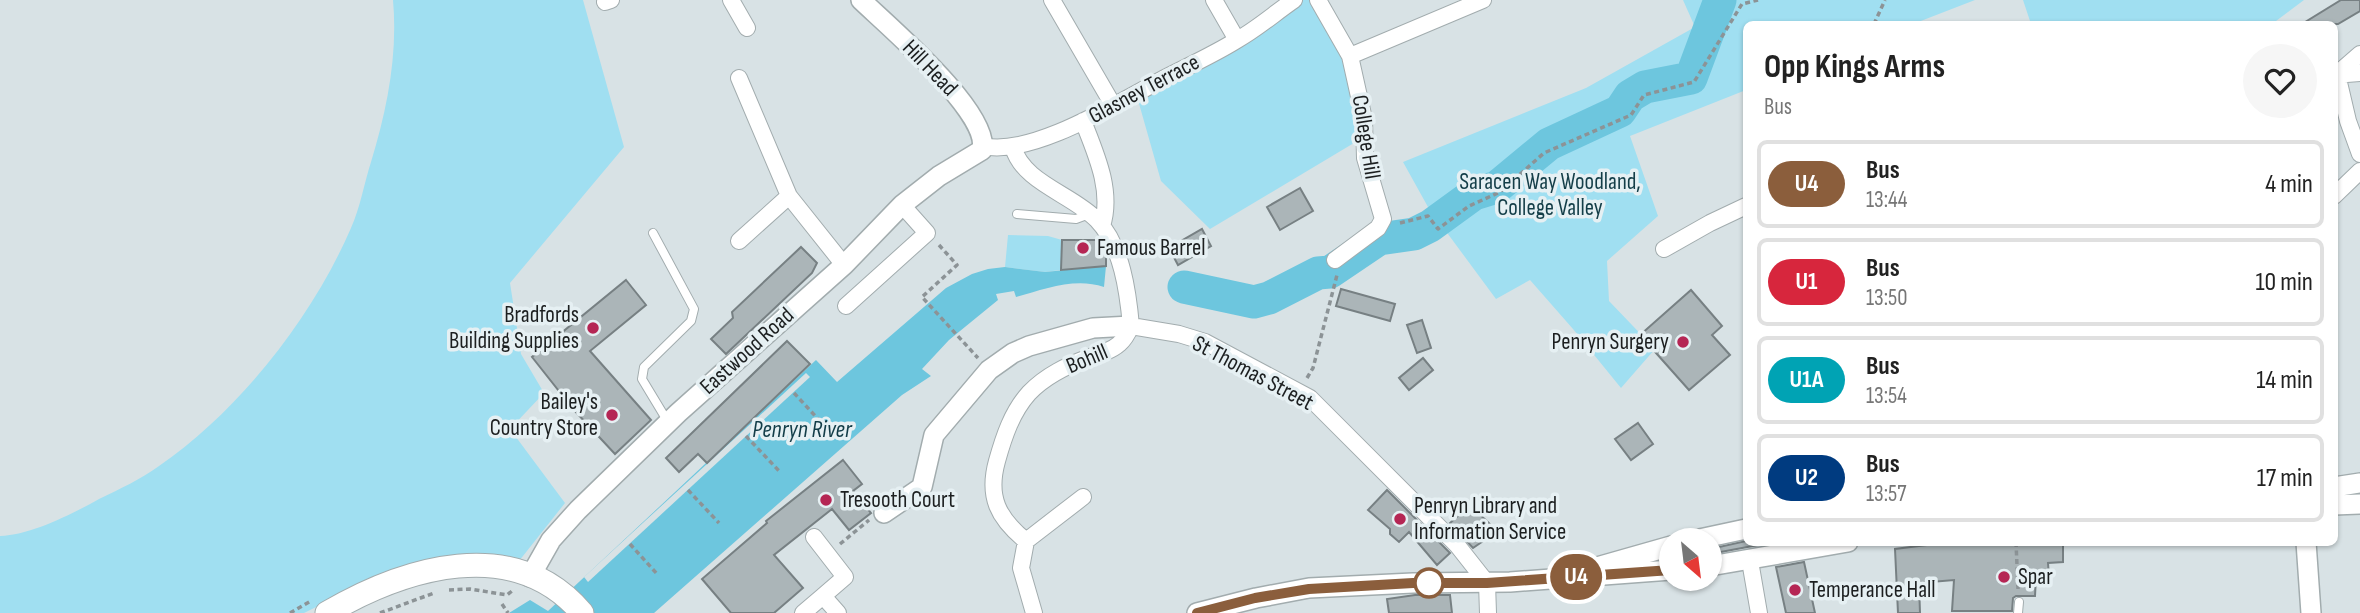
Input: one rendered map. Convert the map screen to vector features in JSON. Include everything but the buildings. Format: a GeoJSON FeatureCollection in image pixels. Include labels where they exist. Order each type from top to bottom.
{"type":"FeatureCollection","features":[{"type":"Feature","properties":{"kind":"main road"},"geometry":{"type":"LineString","coordinates":[[327,613],[393,582],[432,569],[482,565],[540,581],[568,598],[582,613]]}},
{"type":"Feature","properties":{"kind":"street"},"geometry":{"type":"LineString","coordinates":[[731,0],[747,29]]}},
{"type":"Feature","properties":{"kind":"street","name":"Hill Head"},"geometry":{"type":"LineString","coordinates":[[861,0],[956,93],[979,128],[983,146]]}},
{"type":"Feature","properties":{"kind":"street"},"geometry":{"type":"LineString","coordinates":[[1052,0],[1113,105]]}},
{"type":"Feature","properties":{"kind":"street"},"geometry":{"type":"LineString","coordinates":[[1214,0],[1237,40]]}},
{"type":"Feature","properties":{"kind":"street","name":"Glasney Terrace"},"geometry":{"type":"LineString","coordinates":[[983,146],[1013,146],[1052,135],[1083,121],[1237,40],[1294,0]]}},
{"type":"Feature","properties":{"kind":"street","name":"College Hill"},"geometry":{"type":"LineString","coordinates":[[1318,0],[1350,56],[1364,119],[1365,158],[1383,219],[1378,228]]}},
{"type":"Feature","properties":{"kind":"street"},"geometry":{"type":"LineString","coordinates":[[1350,56],[1482,0]]}},
{"type":"Feature","properties":{"kind":"street"},"geometry":{"type":"LineString","coordinates":[[2338,73],[2360,54]]}},
{"type":"Feature","properties":{"kind":"street"},"geometry":{"type":"LineString","coordinates":[[2338,75],[2360,73]]}},
{"type":"Feature","properties":{"kind":"street"},"geometry":{"type":"LineString","coordinates":[[739,78],[789,197],[844,265]]}},
{"type":"Feature","properties":{"kind":"street"},"geometry":{"type":"LineString","coordinates":[[2338,83],[2360,154]]}},
{"type":"Feature","properties":{"kind":"street"},"geometry":{"type":"LineString","coordinates":[[1083,121],[1097,155],[1104,184],[1106,211],[1102,226]]}},
{"type":"Feature","properties":{"kind":"street","name":"Eastwood Road"},"geometry":{"type":"LineString","coordinates":[[540,581],[551,540],[578,510],[668,422],[844,265],[902,205],[939,176],[979,153],[983,146]]}},
{"type":"Feature","properties":{"kind":"street"},"geometry":{"type":"LineString","coordinates":[[1013,146],[1018,160],[1032,174],[1088,212],[1102,226],[1119,265],[1131,326]]}},
{"type":"Feature","properties":{"kind":"street"},"geometry":{"type":"LineString","coordinates":[[2338,192],[2360,171]]}},
{"type":"Feature","properties":{"kind":"street"},"geometry":{"type":"LineString","coordinates":[[739,241],[789,197]]}},
{"type":"Feature","properties":{"kind":"street"},"geometry":{"type":"LineString","coordinates":[[846,306],[928,233],[902,205]]}},
{"type":"Feature","properties":{"kind":"street"},"geometry":{"type":"LineString","coordinates":[[1664,248],[1743,207]]}},
{"type":"Feature","properties":{"kind":"street"},"geometry":{"type":"LineString","coordinates":[[1336,267],[1378,228]]}},
{"type":"Feature","properties":{"kind":"street","name":"Bohill"},"geometry":{"type":"LineString","coordinates":[[884,513],[922,487],[934,435],[989,370],[1013,353],[1029,346],[1093,328],[1131,326],[1124,340],[1113,349],[1065,368],[1041,383],[1030,392],[1014,414],[1002,445],[993,485],[999,512],[1026,541]]}},
{"type":"Feature","properties":{"kind":"street","name":"St Thomas Street"},"geometry":{"type":"LineString","coordinates":[[1131,326],[1193,337],[1310,398],[1457,545],[1487,583]]}},
{"type":"Feature","properties":{"kind":"street"},"geometry":{"type":"LineString","coordinates":[[2338,486],[2360,483]]}},
{"type":"Feature","properties":{"kind":"street"},"geometry":{"type":"LineString","coordinates":[[1034,613],[1021,568],[1026,541],[1083,497]]}},
{"type":"Feature","properties":{"kind":"street"},"geometry":{"type":"LineString","coordinates":[[2338,505],[2360,504]]}},
{"type":"Feature","properties":{"kind":"street"},"geometry":{"type":"LineString","coordinates":[[1722,534],[1743,530]]}},
{"type":"Feature","properties":{"kind":"street"},"geometry":{"type":"LineString","coordinates":[[803,613],[845,577],[814,537]]}},
{"type":"Feature","properties":{"kind":"street"},"geometry":{"type":"LineString","coordinates":[[1722,564],[1827,546]]}},
{"type":"Feature","properties":{"kind":"street"},"geometry":{"type":"LineString","coordinates":[[2306,546],[2311,613]]}},
{"type":"Feature","properties":{"kind":"street"},"geometry":{"type":"LineString","coordinates":[[1565,577],[1659,549]]}},
{"type":"Feature","properties":{"kind":"street"},"geometry":{"type":"LineString","coordinates":[[1750,561],[1759,613]]}},
{"type":"Feature","properties":{"kind":"street"},"geometry":{"type":"LineString","coordinates":[[1197,613],[1255,598],[1309,589],[1585,578],[1659,571]]}},
{"type":"Feature","properties":{"kind":"street"},"geometry":{"type":"LineString","coordinates":[[1487,583],[1488,613]]}},
{"type":"Feature","properties":{"kind":"street"},"geometry":{"type":"LineString","coordinates":[[823,596],[838,613]]}},
{"type":"Feature","properties":{"kind":"lane"},"geometry":{"type":"LineString","coordinates":[[1017,214],[1076,219],[1088,212]]}},
{"type":"Feature","properties":{"kind":"lane"},"geometry":{"type":"LineString","coordinates":[[653,233],[694,309],[691,321],[643,368],[642,379],[668,422]]}},
{"type":"Feature","properties":{"kind":"lane"},"geometry":{"type":"LineString","coordinates":[[2018,613],[2019,602]]}},
{"type":"Feature","properties":{"kind":"path"},"geometry":{"type":"LineString","coordinates":[[1378,228],[1428,216],[1438,229],[1469,206],[1500,192],[1544,153],[1631,115],[1644,95],[1694,82],[1742,4],[1758,0]]}},
{"type":"Feature","properties":{"kind":"path"},"geometry":{"type":"LineString","coordinates":[[1875,21],[1885,0]]}},
{"type":"Feature","properties":{"kind":"path"},"geometry":{"type":"LineString","coordinates":[[928,233],[957,265],[922,297],[989,370]]}},
{"type":"Feature","properties":{"kind":"path"},"geometry":{"type":"LineString","coordinates":[[1298,392],[1313,368],[1336,267]]}},
{"type":"Feature","properties":{"kind":"path"},"geometry":{"type":"LineString","coordinates":[[794,393],[832,433]]}},
{"type":"Feature","properties":{"kind":"path"},"geometry":{"type":"LineString","coordinates":[[746,436],[781,473]]}},
{"type":"Feature","properties":{"kind":"path"},"geometry":{"type":"LineString","coordinates":[[688,490],[719,523]]}},
{"type":"Feature","properties":{"kind":"path"},"geometry":{"type":"LineString","coordinates":[[828,555],[868,521],[884,513]]}},
{"type":"Feature","properties":{"kind":"path"},"geometry":{"type":"LineString","coordinates":[[630,544],[658,575]]}},
{"type":"Feature","properties":{"kind":"path"},"geometry":{"type":"LineString","coordinates":[[2016,546],[2019,602]]}},
{"type":"Feature","properties":{"kind":"path"},"geometry":{"type":"LineString","coordinates":[[447,590],[470,589],[507,595],[540,581]]}},
{"type":"Feature","properties":{"kind":"path"},"geometry":{"type":"LineString","coordinates":[[380,613],[437,592]]}},
{"type":"Feature","properties":{"kind":"path"},"geometry":{"type":"LineString","coordinates":[[502,604],[508,613]]}},
{"type":"Feature","properties":{"kind":"green space"},"geometry":{"type":"Polygon","coordinates":[[[393,0],[583,0],[624,147],[510,283],[521,354],[544,393],[510,429],[565,503],[519,561],[485,553],[444,556],[416,562],[389,571],[304,613],[0,613],[0,536],[25,532],[51,523],[130,484],[159,466],[218,418],[245,390],[271,360],[316,295],[354,220],[377,142],[392,62],[393,0]]]}},
{"type":"Feature","properties":{"kind":"green space"},"geometry":{"type":"Polygon","coordinates":[[[1294,0],[1318,0],[1350,56],[1364,137],[1210,229],[1161,181],[1136,93],[1294,0]]]}},
{"type":"Feature","properties":{"kind":"green space","name":"Saracen Way Woodland, College Valley"},"geometry":{"type":"Polygon","coordinates":[[[1683,0],[1975,0],[1921,21],[1743,21],[1743,91],[1630,136],[1658,216],[1607,261],[1609,301],[1655,349],[1621,388],[1530,280],[1496,299],[1428,207],[1403,162],[1586,88],[1695,27],[1683,0]]]}},
{"type":"Feature","properties":{"kind":"green space"},"geometry":{"type":"Polygon","coordinates":[[[2023,0],[2304,0],[2276,21],[2030,21],[2023,0]]]}},
{"type":"Feature","properties":{"kind":"green space"},"geometry":{"type":"Polygon","coordinates":[[[1008,235],[1048,236],[1062,240],[1061,270],[1045,272],[1005,267],[1008,235]]]}},
{"type":"Feature","properties":{"kind":"water","name":"Penryn River"},"geometry":{"type":"Polygon","coordinates":[[[1106,266],[1104,287],[1082,283],[1016,297],[1014,291],[996,294],[998,300],[949,340],[922,369],[931,376],[902,395],[654,613],[509,613],[530,600],[548,611],[816,360],[837,382],[946,288],[972,274],[1005,267],[1045,272],[1106,266]]]}},
{"type":"Feature","properties":{"kind":"pier"},"geometry":{"type":"Polygon","coordinates":[[[806,373],[810,377],[588,582],[584,577],[806,373]]]}},
{"type":"Feature","properties":{"kind":"waterway"},"geometry":{"type":"LineString","coordinates":[[1184,287],[1254,302],[1269,298],[1318,273],[1330,272],[1379,239],[1414,234],[1430,226],[1474,194],[1497,187],[1549,144],[1620,111],[1630,96],[1645,87],[1691,78],[1720,0]]}},
{"type":"Feature","properties":{"kind":"bus line","name":"U4"},"geometry":{"type":"LineString","coordinates":[[1197,613],[1255,598],[1309,589],[1413,583],[1510,582],[1659,571]]}},
{"type":"Feature","properties":{"kind":"place","name":"Famous Barrel"},"geometry":{"type":"Point","coordinates":[1083,248]}},
{"type":"Feature","properties":{"kind":"place","name":"Bradfords Building Supplies"},"geometry":{"type":"Point","coordinates":[593,328]}},
{"type":"Feature","properties":{"kind":"place","name":"Penryn Surgery"},"geometry":{"type":"Point","coordinates":[1683,342]}},
{"type":"Feature","properties":{"kind":"place","name":"Bailey's Country Store"},"geometry":{"type":"Point","coordinates":[612,415]}},
{"type":"Feature","properties":{"kind":"place","name":"Tresooth Court"},"geometry":{"type":"Point","coordinates":[826,500]}},
{"type":"Feature","properties":{"kind":"place","name":"Penryn Library and Information Service"},"geometry":{"type":"Point","coordinates":[1400,519]}},
{"type":"Feature","properties":{"kind":"place","name":"Spar"},"geometry":{"type":"Point","coordinates":[2004,577]}},
{"type":"Feature","properties":{"kind":"place","name":"Temperance Hall"},"geometry":{"type":"Point","coordinates":[1795,590]}}]}
